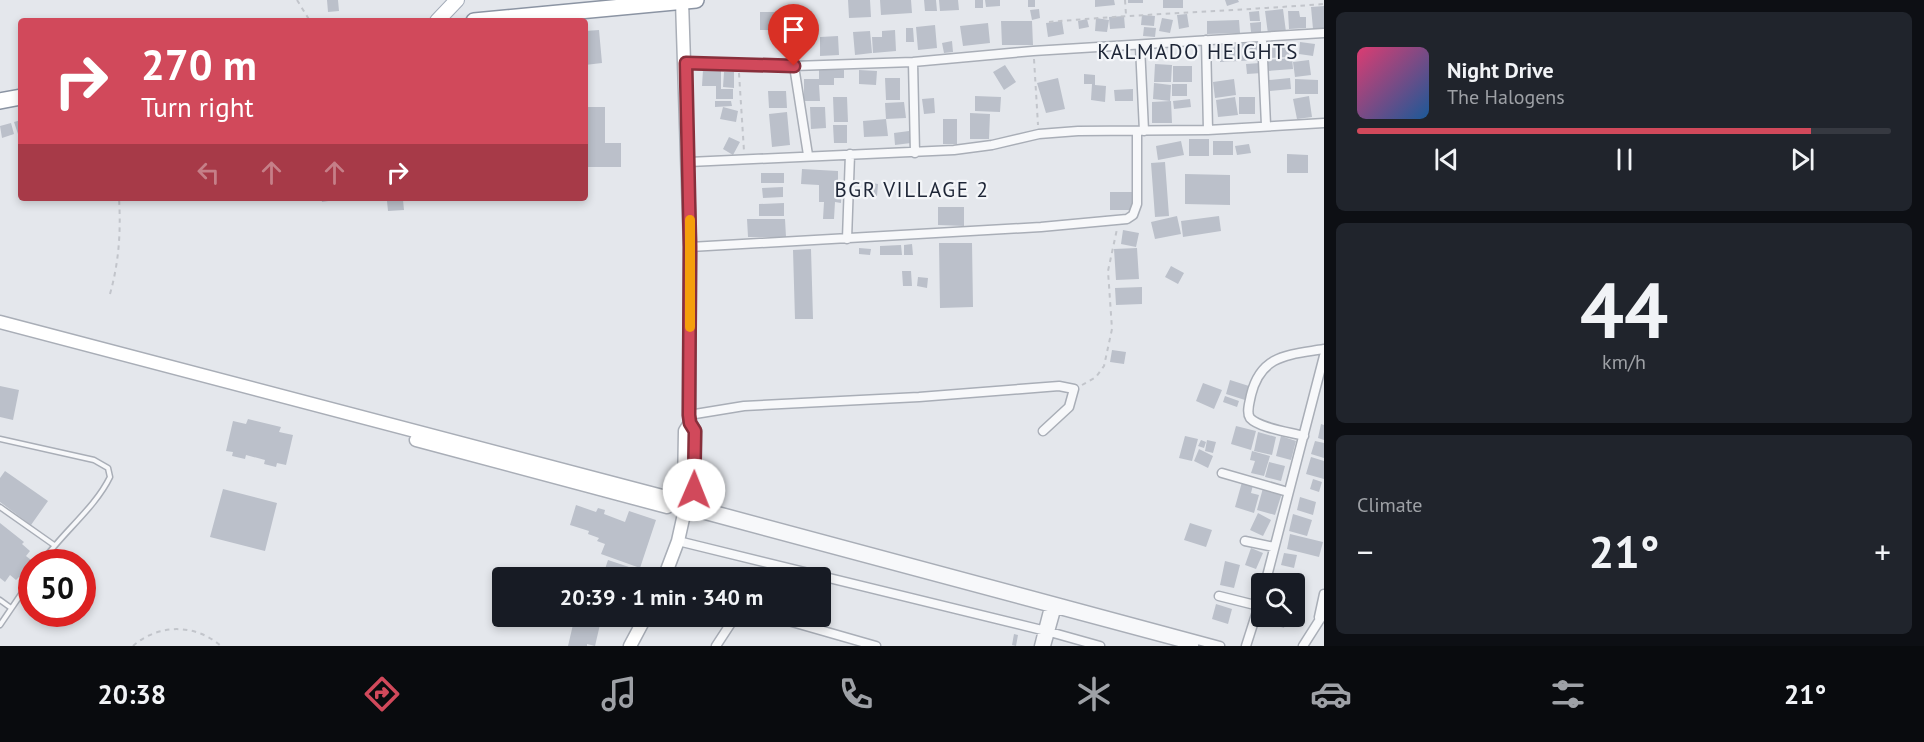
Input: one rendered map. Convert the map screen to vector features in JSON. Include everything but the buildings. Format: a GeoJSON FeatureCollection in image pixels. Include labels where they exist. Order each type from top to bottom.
{"type":"FeatureCollection","features":[{"type":"Feature","properties":{"kind":"highway"},"geometry":{"type":"LineString","coordinates":[[556,0],[578,12]]}},
{"type":"Feature","properties":{"kind":"highway"},"geometry":{"type":"LineString","coordinates":[[509,18],[689,1]]}},
{"type":"Feature","properties":{"kind":"highway"},"geometry":{"type":"LineString","coordinates":[[0,101],[18,98]]}},
{"type":"Feature","properties":{"kind":"main road"},"geometry":{"type":"LineString","coordinates":[[440,18],[457,0]]}},
{"type":"Feature","properties":{"kind":"main road"},"geometry":{"type":"LineString","coordinates":[[668,567],[678,541],[686,504],[685,431],[690,419],[690,247],[686,63],[689,1]]}},
{"type":"Feature","properties":{"kind":"main road"},"geometry":{"type":"LineString","coordinates":[[0,322],[686,504]]}},
{"type":"Feature","properties":{"kind":"main road"},"geometry":{"type":"LineString","coordinates":[[0,329],[667,507],[686,504]]}},
{"type":"Feature","properties":{"kind":"main road"},"geometry":{"type":"LineString","coordinates":[[630,646],[640,627]]}},
{"type":"Feature","properties":{"kind":"street"},"geometry":{"type":"LineString","coordinates":[[686,63],[794,66],[913,62],[1034,51],[1324,33]]}},
{"type":"Feature","properties":{"kind":"street"},"geometry":{"type":"LineString","coordinates":[[1262,38],[1266,125]]}},
{"type":"Feature","properties":{"kind":"street"},"geometry":{"type":"LineString","coordinates":[[1206,40],[1208,130]]}},
{"type":"Feature","properties":{"kind":"street"},"geometry":{"type":"LineString","coordinates":[[690,247],[1119,220],[1133,216],[1137,204],[1141,131],[1140,46]]}},
{"type":"Feature","properties":{"kind":"street"},"geometry":{"type":"LineString","coordinates":[[913,62],[915,153]]}},
{"type":"Feature","properties":{"kind":"street"},"geometry":{"type":"LineString","coordinates":[[794,66],[808,155]]}},
{"type":"Feature","properties":{"kind":"street"},"geometry":{"type":"LineString","coordinates":[[689,162],[808,155],[915,153],[973,148],[1039,134],[1078,131],[1208,130],[1324,123]]}},
{"type":"Feature","properties":{"kind":"street"},"geometry":{"type":"LineString","coordinates":[[847,238],[850,154]]}},
{"type":"Feature","properties":{"kind":"street"},"geometry":{"type":"LineString","coordinates":[[1304,436],[1266,426],[1251,418],[1248,413],[1251,394],[1259,373],[1267,365],[1281,357],[1324,349]]}},
{"type":"Feature","properties":{"kind":"street"},"geometry":{"type":"LineString","coordinates":[[1267,573],[1324,356]]}},
{"type":"Feature","properties":{"kind":"street"},"geometry":{"type":"LineString","coordinates":[[690,419],[744,406],[931,396],[1059,386],[1074,389],[1069,407],[1043,431]]}},
{"type":"Feature","properties":{"kind":"street"},"geometry":{"type":"LineString","coordinates":[[1222,473],[1288,492]]}},
{"type":"Feature","properties":{"kind":"street"},"geometry":{"type":"LineString","coordinates":[[686,504],[1054,604],[1220,646]]}},
{"type":"Feature","properties":{"kind":"street"},"geometry":{"type":"LineString","coordinates":[[678,541],[1100,646]]}},
{"type":"Feature","properties":{"kind":"street"},"geometry":{"type":"LineString","coordinates":[[1245,542],[1274,547]]}},
{"type":"Feature","properties":{"kind":"street"},"geometry":{"type":"LineString","coordinates":[[1317,622],[1324,594]]}},
{"type":"Feature","properties":{"kind":"street"},"geometry":{"type":"LineString","coordinates":[[1219,596],[1251,604]]}},
{"type":"Feature","properties":{"kind":"street"},"geometry":{"type":"LineString","coordinates":[[1046,646],[1047,631],[1054,604]]}},
{"type":"Feature","properties":{"kind":"street"},"geometry":{"type":"LineString","coordinates":[[1054,604],[1194,646]]}},
{"type":"Feature","properties":{"kind":"street"},"geometry":{"type":"LineString","coordinates":[[1303,646],[1324,613]]}},
{"type":"Feature","properties":{"kind":"street"},"geometry":{"type":"LineString","coordinates":[[716,646],[728,627]]}},
{"type":"Feature","properties":{"kind":"street"},"geometry":{"type":"LineString","coordinates":[[810,627],[876,646]]}},
{"type":"Feature","properties":{"kind":"street"},"geometry":{"type":"LineString","coordinates":[[1246,646],[1252,627]]}},
{"type":"Feature","properties":{"kind":"street"},"geometry":{"type":"LineString","coordinates":[[1039,646],[1047,631]]}},
{"type":"Feature","properties":{"kind":"lane"},"geometry":{"type":"LineString","coordinates":[[0,439],[94,460],[108,468],[110,477],[105,489],[51,549]]}},
{"type":"Feature","properties":{"kind":"lane"},"geometry":{"type":"LineString","coordinates":[[0,507],[54,545]]}},
{"type":"Feature","properties":{"kind":"lane"},"geometry":{"type":"LineString","coordinates":[[0,625],[18,598]]}},
{"type":"Feature","properties":{"kind":"lane"},"geometry":{"type":"LineString","coordinates":[[0,600],[11,608]]}},
{"type":"Feature","properties":{"kind":"path"},"geometry":{"type":"LineString","coordinates":[[297,0],[308,18]]}},
{"type":"Feature","properties":{"kind":"path"},"geometry":{"type":"LineString","coordinates":[[1125,0],[1126,15]]}},
{"type":"Feature","properties":{"kind":"path"},"geometry":{"type":"LineString","coordinates":[[1048,22],[1126,15],[1217,12],[1324,4]]}},
{"type":"Feature","properties":{"kind":"path"},"geometry":{"type":"LineString","coordinates":[[1034,51],[1039,134]]}},
{"type":"Feature","properties":{"kind":"path"},"geometry":{"type":"LineString","coordinates":[[738,64],[744,158]]}},
{"type":"Feature","properties":{"kind":"path"},"geometry":{"type":"LineString","coordinates":[[110,294],[120,243],[120,201]]}},
{"type":"Feature","properties":{"kind":"path"},"geometry":{"type":"LineString","coordinates":[[1074,389],[1096,377],[1104,366],[1112,329],[1108,272],[1119,220]]}},
{"type":"Feature","properties":{"kind":"path"},"geometry":{"type":"LineString","coordinates":[[133,646],[147,636],[179,629],[201,633],[221,646]]}},
{"type":"Feature","properties":{"kind":"slow traffic"},"geometry":{"type":"LineString","coordinates":[[690,220],[690,327]]}},
{"type":"Feature","properties":{"kind":"district","name":"KALMADO HEIGHTS"},"geometry":{"type":"Point","coordinates":[1198,51]}},
{"type":"Feature","properties":{"kind":"district","name":"BGR VILLAGE 2"},"geometry":{"type":"Point","coordinates":[912,189]}},
{"type":"Feature","properties":{"kind":"route"},"geometry":{"type":"LineString","coordinates":[[694,490],[695,431],[690,423],[689,415],[690,247],[686,63],[794,66]]}}]}
